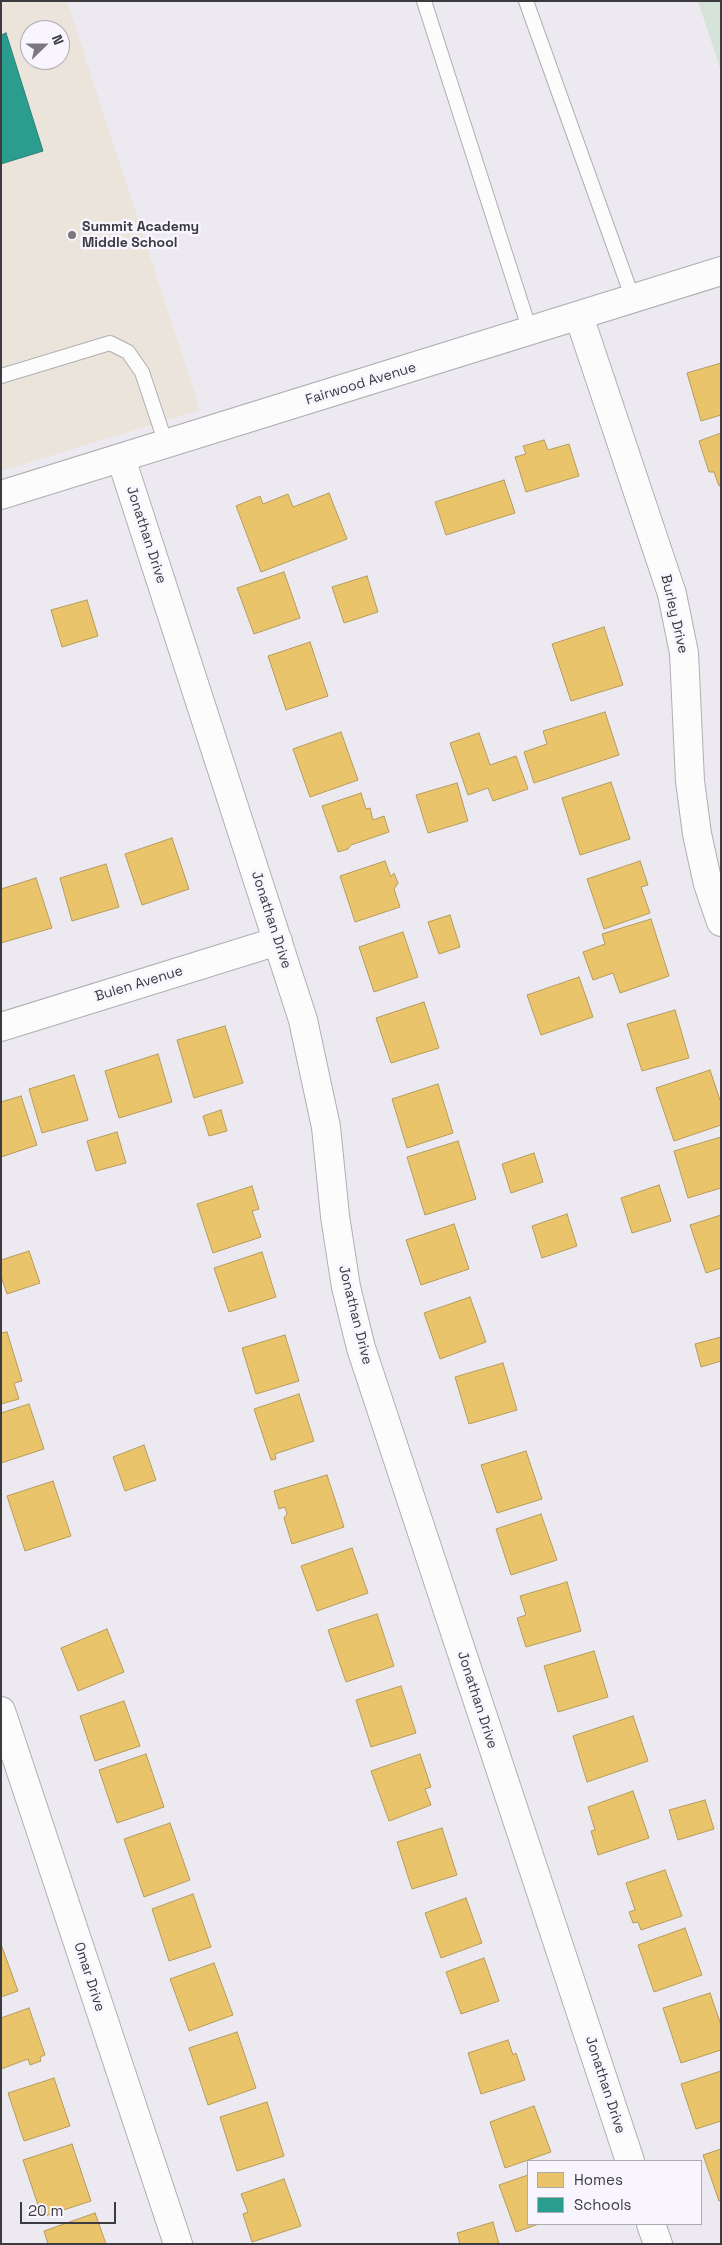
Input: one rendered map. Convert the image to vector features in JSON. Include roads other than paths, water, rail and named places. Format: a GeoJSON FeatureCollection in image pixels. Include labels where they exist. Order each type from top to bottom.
{"type":"FeatureCollection","features":[{"type":"Feature","properties":{"kind":"street","name":"Fairwood Avenue"},"geometry":{"type":"LineString","coordinates":[[1,495],[721,271]]}},
{"type":"Feature","properties":{"kind":"street","name":"Burley Drive"},"geometry":{"type":"LineString","coordinates":[[579,316],[672,594],[684,653],[690,781],[696,834],[708,884],[721,922]]}},
{"type":"Feature","properties":{"kind":"street","name":"Jonathan Drive"},"geometry":{"type":"LineString","coordinates":[[121,458],[303,1020],[326,1127],[335,1216],[346,1287],[361,1348],[630,2160]]}},
{"type":"Feature","properties":{"kind":"street","name":"Bulen Avenue"},"geometry":{"type":"LineString","coordinates":[[1,1027],[278,942]]}},
{"type":"Feature","properties":{"kind":"street","name":"Omar Drive"},"geometry":{"type":"LineString","coordinates":[[1,1711],[178,2244]]}},
{"type":"Feature","properties":{"kind":"street"},"geometry":{"type":"LineString","coordinates":[[651,2225],[658,2244]]}},
{"type":"Feature","properties":{"kind":"lane"},"geometry":{"type":"LineString","coordinates":[[424,1],[530,331]]}},
{"type":"Feature","properties":{"kind":"lane"},"geometry":{"type":"LineString","coordinates":[[526,1],[633,299]]}},
{"type":"Feature","properties":{"kind":"lane"},"geometry":{"type":"LineString","coordinates":[[1,376],[110,343],[128,352],[142,372],[166,444]]}},
{"type":"Feature","properties":{"kind":"place","name":"Summit Academy Middle School"},"geometry":{"type":"Point","coordinates":[72,235]}}]}
